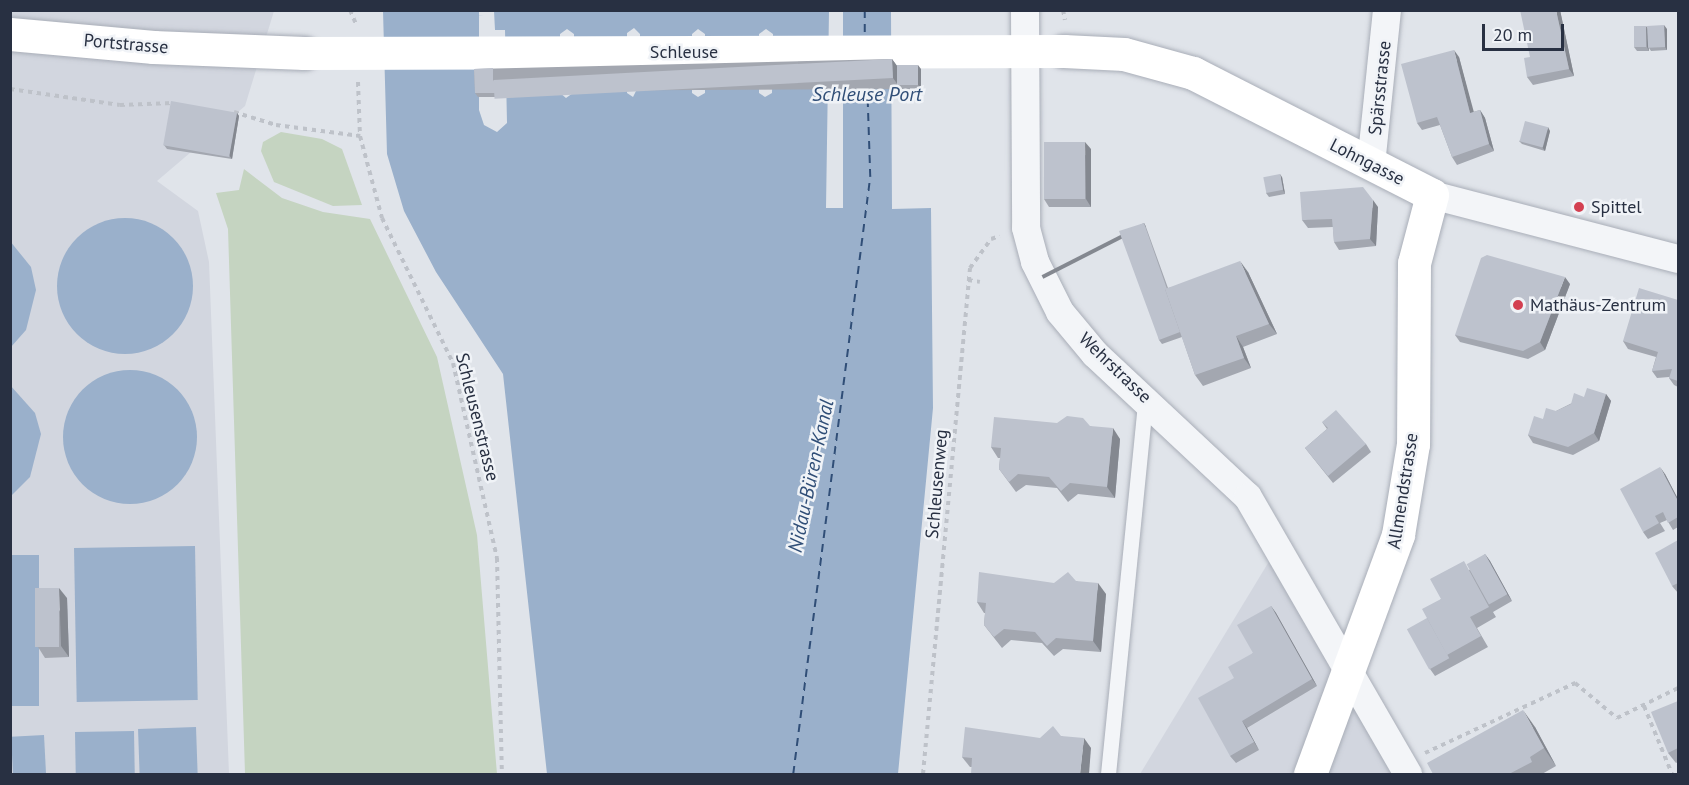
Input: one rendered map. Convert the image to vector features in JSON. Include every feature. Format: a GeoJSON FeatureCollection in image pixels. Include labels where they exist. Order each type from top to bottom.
{"type":"FeatureCollection","features":[{"type":"Feature","properties":{"kind":"main road","name":"Portstrasse"},"geometry":{"type":"LineString","coordinates":[[10,34],[242,52],[304,53]]}},
{"type":"Feature","properties":{"kind":"main road","name":"Lohngasse"},"geometry":{"type":"LineString","coordinates":[[1064,51],[1124,54],[1193,73],[1432,195]]}},
{"type":"Feature","properties":{"kind":"main road","name":"Schleuse"},"geometry":{"type":"LineString","coordinates":[[304,53],[1064,51]]}},
{"type":"Feature","properties":{"kind":"main road","name":"Allmendstrasse"},"geometry":{"type":"LineString","coordinates":[[1310,774],[1382,593],[1409,477],[1414,263],[1432,195]]}},
{"type":"Feature","properties":{"kind":"street","name":"Wehrstrasse"},"geometry":{"type":"LineString","coordinates":[[1025,10],[1026,228],[1035,262],[1060,312],[1095,354],[1145,398],[1248,497],[1405,769]]}},
{"type":"Feature","properties":{"kind":"street","name":"Spärsstrasse"},"geometry":{"type":"LineString","coordinates":[[1371,165],[1387,10]]}},
{"type":"Feature","properties":{"kind":"street","name":"Lohngasse"},"geometry":{"type":"LineString","coordinates":[[1432,195],[1678,259]]}},
{"type":"Feature","properties":{"kind":"lane"},"geometry":{"type":"LineString","coordinates":[[1108,774],[1145,398]]}},
{"type":"Feature","properties":{"kind":"path"},"geometry":{"type":"LineString","coordinates":[[350,10],[356,34]]}},
{"type":"Feature","properties":{"kind":"path","name":"Schleusenstrasse"},"geometry":{"type":"LineString","coordinates":[[358,68],[360,136],[382,218],[453,363],[497,558],[502,774]]}},
{"type":"Feature","properties":{"kind":"path"},"geometry":{"type":"LineString","coordinates":[[10,89],[120,105],[179,104]]}},
{"type":"Feature","properties":{"kind":"path"},"geometry":{"type":"LineString","coordinates":[[224,111],[276,125],[360,136]]}},
{"type":"Feature","properties":{"kind":"path","name":"Schleusenweg"},"geometry":{"type":"LineString","coordinates":[[923,774],[968,280],[991,239],[1026,228]]}},
{"type":"Feature","properties":{"kind":"path"},"geometry":{"type":"LineString","coordinates":[[968,280],[980,282]]}},
{"type":"Feature","properties":{"kind":"path"},"geometry":{"type":"LineString","coordinates":[[1405,769],[1575,683],[1617,718],[1678,688]]}},
{"type":"Feature","properties":{"kind":"path"},"geometry":{"type":"LineString","coordinates":[[1644,706],[1672,774]]}},
{"type":"Feature","properties":{"kind":"shaded area"},"geometry":{"type":"Polygon","coordinates":[[[10,11],[274,11],[245,106],[157,181],[198,211],[209,262],[229,774],[11,774],[10,11]]]}},
{"type":"Feature","properties":{"kind":"shaded area"},"geometry":{"type":"Polygon","coordinates":[[[1276,550],[1408,774],[1140,774],[1276,550]]]}},
{"type":"Feature","properties":{"kind":"green space"},"geometry":{"type":"Polygon","coordinates":[[[281,132],[322,139],[342,149],[362,205],[333,206],[274,182],[261,151],[263,142],[281,132]]]}},
{"type":"Feature","properties":{"kind":"green space"},"geometry":{"type":"Polygon","coordinates":[[[244,169],[282,198],[323,212],[370,219],[437,357],[477,535],[497,774],[245,774],[228,229],[216,193],[239,190],[244,169]]]}},
{"type":"Feature","properties":{"kind":"water"},"geometry":{"type":"Polygon","coordinates":[[[383,11],[479,11],[479,110],[484,125],[497,132],[507,123],[505,30],[495,30],[494,11],[829,11],[826,208],[843,208],[843,11],[891,11],[892,209],[931,208],[933,408],[898,774],[547,774],[503,374],[436,272],[404,211],[387,154],[383,11]],[[634,28],[627,33],[627,93],[633,97],[640,83],[640,34],[634,28]],[[567,29],[560,34],[560,93],[566,98],[573,93],[574,34],[567,29]],[[698,29],[692,34],[692,93],[698,97],[705,93],[705,34],[698,29]],[[766,29],[759,34],[759,93],[765,97],[772,93],[773,34],[766,29]]]}},
{"type":"Feature","properties":{"kind":"water"},"geometry":{"type":"Polygon","coordinates":[[[125,218],[151,223],[173,238],[188,260],[193,286],[188,312],[173,334],[151,349],[125,354],[99,349],[77,334],[62,312],[57,286],[62,260],[77,238],[99,223],[125,218]]]}},
{"type":"Feature","properties":{"kind":"water"},"geometry":{"type":"Polygon","coordinates":[[[10,241],[31,267],[36,290],[26,330],[11,347],[10,241]]]}},
{"type":"Feature","properties":{"kind":"water"},"geometry":{"type":"Polygon","coordinates":[[[130,370],[156,375],[177,390],[192,411],[197,437],[192,463],[177,484],[156,499],[130,504],[104,499],[83,484],[68,463],[63,437],[68,411],[83,390],[104,375],[130,370]]]}},
{"type":"Feature","properties":{"kind":"water"},"geometry":{"type":"Polygon","coordinates":[[[10,385],[35,413],[41,434],[30,477],[11,496],[10,385]]]}},
{"type":"Feature","properties":{"kind":"water"},"geometry":{"type":"Polygon","coordinates":[[[195,546],[198,700],[77,702],[74,548],[195,546]]]}},
{"type":"Feature","properties":{"kind":"water"},"geometry":{"type":"Polygon","coordinates":[[[10,555],[39,555],[39,706],[10,706],[10,555]]]}},
{"type":"Feature","properties":{"kind":"water"},"geometry":{"type":"Polygon","coordinates":[[[196,727],[198,774],[140,774],[138,729],[196,727]]]}},
{"type":"Feature","properties":{"kind":"water"},"geometry":{"type":"Polygon","coordinates":[[[134,731],[135,774],[76,774],[75,732],[134,731]]]}},
{"type":"Feature","properties":{"kind":"water"},"geometry":{"type":"Polygon","coordinates":[[[44,735],[46,774],[13,774],[11,737],[44,735]]]}},
{"type":"Feature","properties":{"kind":"building"},"geometry":{"type":"Polygon","coordinates":[[[1520,10],[1556,10],[1569,69],[1527,77],[1524,58],[1530,57],[1520,10]]]}},
{"type":"Feature","properties":{"kind":"building"},"geometry":{"type":"Polygon","coordinates":[[[1664,25],[1665,47],[1648,48],[1647,26],[1664,25]]]}},
{"type":"Feature","properties":{"kind":"building"},"geometry":{"type":"Polygon","coordinates":[[[1634,26],[1646,26],[1646,47],[1634,47],[1634,26]]]}},
{"type":"Feature","properties":{"kind":"building"},"geometry":{"type":"Polygon","coordinates":[[[1454,50],[1470,113],[1480,110],[1489,144],[1452,157],[1437,117],[1417,123],[1401,64],[1454,50]]]}},
{"type":"Feature","properties":{"kind":"building"},"geometry":{"type":"Polygon","coordinates":[[[892,59],[893,78],[495,99],[494,80],[892,59]]]}},
{"type":"Feature","properties":{"kind":"building"},"geometry":{"type":"Polygon","coordinates":[[[897,65],[918,65],[918,85],[897,85],[897,65]]]}},
{"type":"Feature","properties":{"kind":"building"},"geometry":{"type":"Polygon","coordinates":[[[493,68],[493,80],[498,87],[498,93],[475,93],[474,69],[493,68]]]}},
{"type":"Feature","properties":{"kind":"building"},"geometry":{"type":"Polygon","coordinates":[[[171,101],[237,113],[229,157],[163,145],[171,101]]]}},
{"type":"Feature","properties":{"kind":"building"},"geometry":{"type":"Polygon","coordinates":[[[1525,121],[1548,127],[1543,147],[1520,141],[1525,121]]]}},
{"type":"Feature","properties":{"kind":"building"},"geometry":{"type":"Polygon","coordinates":[[[1044,142],[1085,142],[1085,199],[1044,199],[1044,142]]]}},
{"type":"Feature","properties":{"kind":"building"},"geometry":{"type":"Polygon","coordinates":[[[1280,174],[1283,190],[1266,193],[1263,177],[1280,174]]]}},
{"type":"Feature","properties":{"kind":"building"},"geometry":{"type":"Polygon","coordinates":[[[1363,187],[1373,200],[1370,239],[1334,242],[1332,219],[1302,220],[1300,192],[1363,187]]]}},
{"type":"Feature","properties":{"kind":"building"},"geometry":{"type":"Polygon","coordinates":[[[1144,223],[1180,332],[1159,340],[1119,231],[1144,223]]]}},
{"type":"Feature","properties":{"kind":"building","name":"Mathäus-Zentrum"},"geometry":{"type":"Polygon","coordinates":[[[1487,255],[1565,277],[1540,342],[1523,351],[1455,335],[1481,258],[1487,255]]]}},
{"type":"Feature","properties":{"kind":"building"},"geometry":{"type":"Polygon","coordinates":[[[1240,261],[1269,324],[1236,336],[1244,358],[1195,375],[1165,289],[1240,261]]]}},
{"type":"Feature","properties":{"kind":"building"},"geometry":{"type":"Polygon","coordinates":[[[1639,288],[1678,300],[1678,381],[1669,378],[1672,369],[1652,371],[1658,352],[1623,341],[1639,288]]]}},
{"type":"Feature","properties":{"kind":"building"},"geometry":{"type":"Polygon","coordinates":[[[1587,388],[1606,394],[1594,433],[1568,447],[1528,435],[1534,416],[1543,419],[1546,408],[1556,411],[1571,404],[1574,393],[1584,397],[1587,388]]]}},
{"type":"Feature","properties":{"kind":"building"},"geometry":{"type":"Polygon","coordinates":[[[1336,410],[1366,444],[1328,476],[1305,448],[1328,428],[1322,422],[1336,410]]]}},
{"type":"Feature","properties":{"kind":"building"},"geometry":{"type":"Polygon","coordinates":[[[1067,416],[1083,418],[1090,426],[1113,428],[1107,487],[1070,483],[1061,491],[1049,477],[1018,474],[1009,482],[999,469],[1001,448],[991,447],[994,417],[1057,423],[1067,416]]]}},
{"type":"Feature","properties":{"kind":"building"},"geometry":{"type":"Polygon","coordinates":[[[1660,467],[1678,501],[1678,517],[1668,523],[1663,512],[1655,516],[1659,523],[1643,532],[1620,489],[1660,467]]]}},
{"type":"Feature","properties":{"kind":"building"},"geometry":{"type":"Polygon","coordinates":[[[1678,540],[1678,583],[1672,586],[1655,553],[1678,540]]]}},
{"type":"Feature","properties":{"kind":"building"},"geometry":{"type":"Polygon","coordinates":[[[1485,554],[1507,594],[1489,604],[1467,564],[1485,554]]]}},
{"type":"Feature","properties":{"kind":"building"},"geometry":{"type":"Polygon","coordinates":[[[1464,561],[1489,607],[1470,617],[1481,636],[1447,655],[1422,609],[1441,599],[1430,579],[1464,561]]]}},
{"type":"Feature","properties":{"kind":"building"},"geometry":{"type":"Polygon","coordinates":[[[979,572],[1054,583],[1068,572],[1076,581],[1098,583],[1093,641],[1056,638],[1047,646],[1035,632],[1004,629],[994,637],[984,625],[986,603],[977,602],[979,572]]]}},
{"type":"Feature","properties":{"kind":"building"},"geometry":{"type":"Polygon","coordinates":[[[35,588],[59,588],[59,647],[35,647],[35,588]]]}},
{"type":"Feature","properties":{"kind":"building"},"geometry":{"type":"Polygon","coordinates":[[[1271,606],[1312,679],[1242,721],[1254,742],[1230,756],[1198,698],[1234,678],[1228,667],[1253,653],[1237,625],[1271,606]]]}},
{"type":"Feature","properties":{"kind":"building"},"geometry":{"type":"Polygon","coordinates":[[[1427,618],[1449,658],[1429,669],[1407,629],[1427,618]]]}},
{"type":"Feature","properties":{"kind":"building"},"geometry":{"type":"Polygon","coordinates":[[[1678,701],[1678,748],[1668,753],[1651,712],[1678,701]]]}},
{"type":"Feature","properties":{"kind":"building"},"geometry":{"type":"Polygon","coordinates":[[[1523,710],[1544,748],[1530,757],[1532,762],[1509,774],[1433,774],[1427,763],[1523,710]]]}},
{"type":"Feature","properties":{"kind":"building"},"geometry":{"type":"Polygon","coordinates":[[[1053,726],[1061,736],[1084,738],[1080,774],[971,774],[972,758],[962,757],[965,727],[1040,738],[1053,726]]]}},
{"type":"Feature","properties":{"kind":"ferry route"},"geometry":{"type":"LineString","coordinates":[[865,10],[865,35]]}},
{"type":"Feature","properties":{"kind":"ferry route"},"geometry":{"type":"LineString","coordinates":[[793,774],[870,177],[867,87]]}},
{"type":"Feature","properties":{"kind":"place","name":"Spittel"},"geometry":{"type":"Point","coordinates":[1579,207]}},
{"type":"Feature","properties":{"kind":"place","name":"Mathäus-Zentrum"},"geometry":{"type":"Point","coordinates":[1518,305]}},
{"type":"Feature","properties":{"kind":"water label","name":"Schleuse Port"},"geometry":{"type":"Point","coordinates":[867,94]}},
{"type":"Feature","properties":{"kind":"water label","name":"Nidau-Büren-Kanal"},"geometry":{"type":"Point","coordinates":[811,476]}}]}
